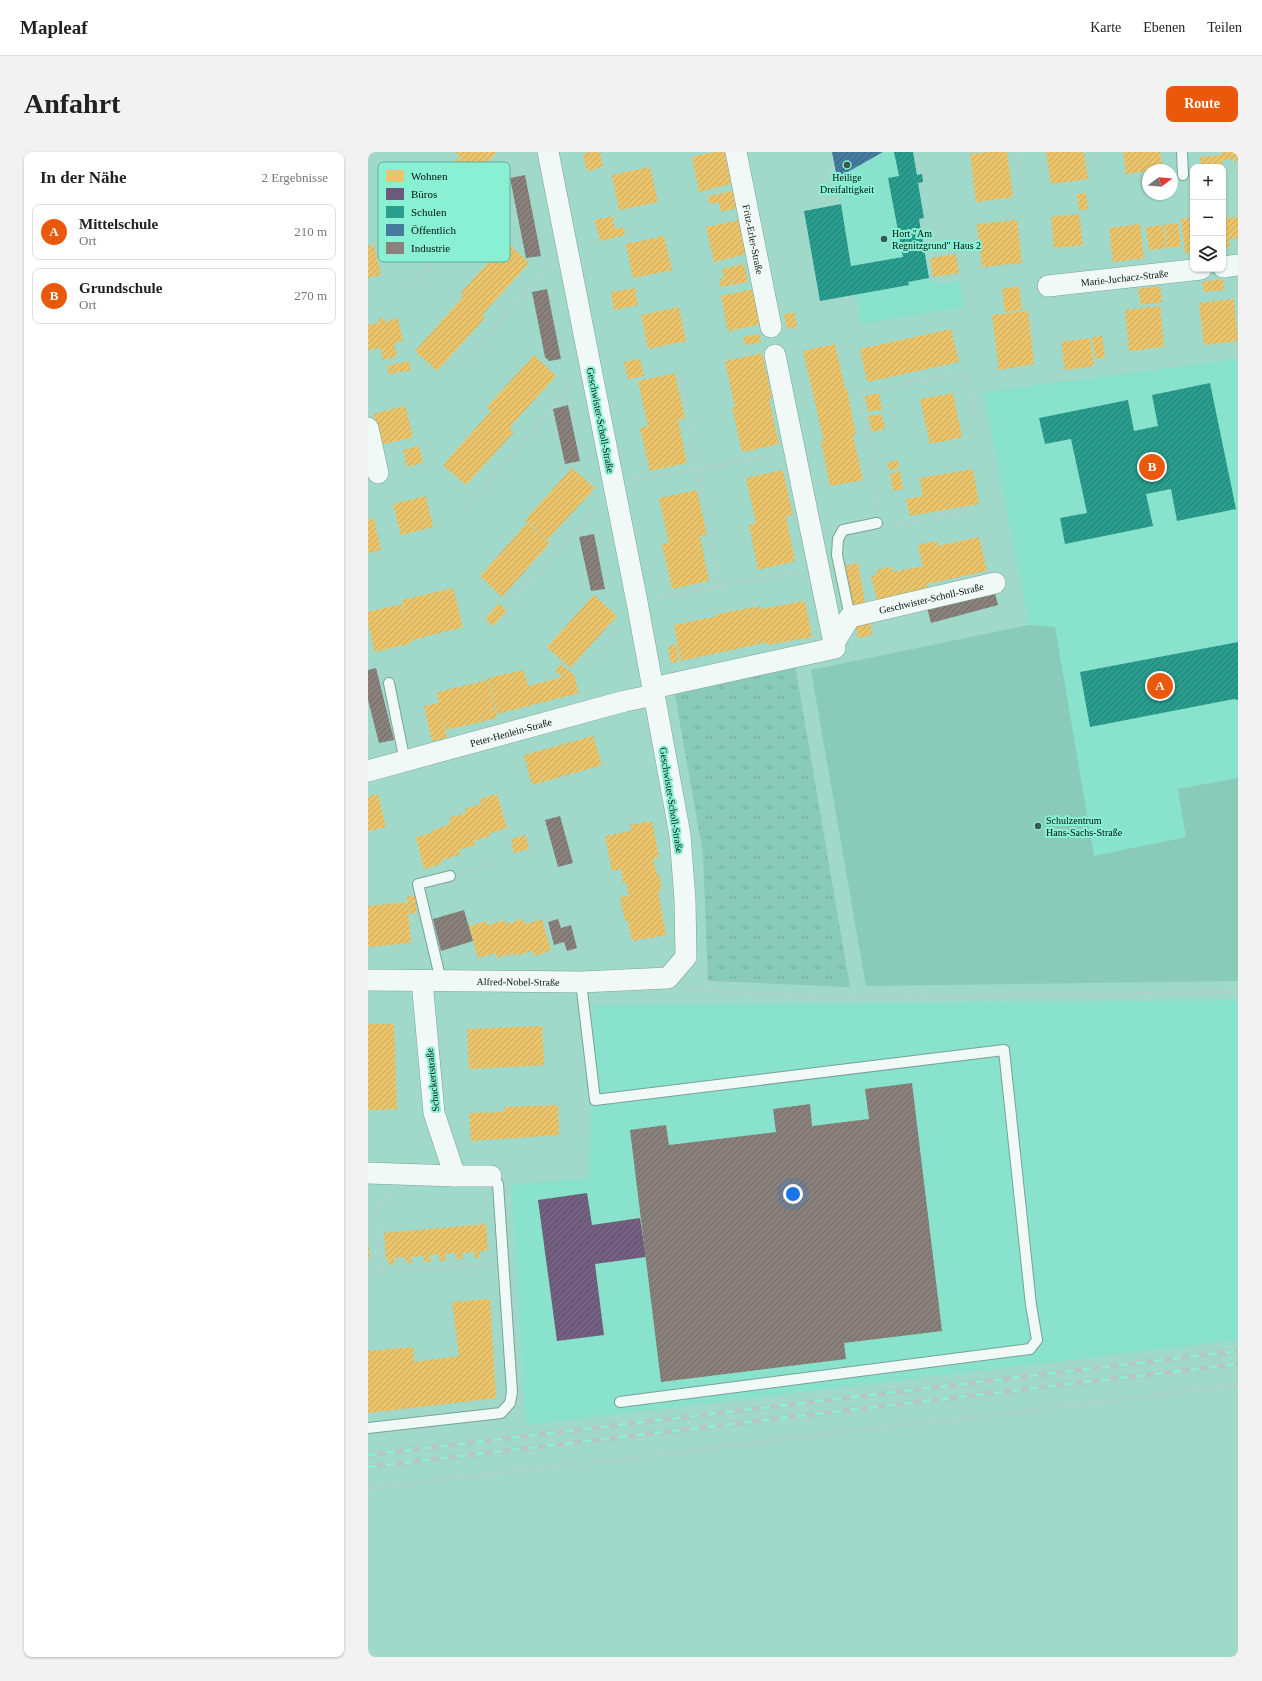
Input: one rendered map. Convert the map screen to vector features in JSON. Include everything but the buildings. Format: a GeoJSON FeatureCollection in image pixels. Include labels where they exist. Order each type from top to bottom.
{"type":"FeatureCollection","features":[{"type":"Feature","properties":{"kind":"street","name":"Geschwister-Scholl-Straße"},"geometry":{"type":"LineString","coordinates":[[548,152],[568,246],[680,835],[685,900],[686,957],[668,978]]}},
{"type":"Feature","properties":{"kind":"street","name":"Fritz-Erler-Straße"},"geometry":{"type":"LineString","coordinates":[[736,152],[771,327]]}},
{"type":"Feature","properties":{"kind":"street"},"geometry":{"type":"LineString","coordinates":[[1226,266],[1238,265]]}},
{"type":"Feature","properties":{"kind":"street","name":"Marie-Juchacz-Straße"},"geometry":{"type":"LineString","coordinates":[[1048,286],[1190,270]]}},
{"type":"Feature","properties":{"kind":"street"},"geometry":{"type":"LineString","coordinates":[[653,691],[835,648],[774,355]]}},
{"type":"Feature","properties":{"kind":"street"},"geometry":{"type":"LineString","coordinates":[[368,428],[378,473]]}},
{"type":"Feature","properties":{"kind":"street","name":"Geschwister-Scholl-Straße"},"geometry":{"type":"LineString","coordinates":[[850,617],[996,583]]}},
{"type":"Feature","properties":{"kind":"street"},"geometry":{"type":"LineString","coordinates":[[834,643],[850,617]]}},
{"type":"Feature","properties":{"kind":"street","name":"Peter-Henlein-Straße"},"geometry":{"type":"LineString","coordinates":[[368,772],[618,703],[653,691]]}},
{"type":"Feature","properties":{"kind":"street","name":"Alfred-Nobel-Straße"},"geometry":{"type":"LineString","coordinates":[[368,980],[581,982],[668,978]]}},
{"type":"Feature","properties":{"kind":"street","name":"Schuckertstraße"},"geometry":{"type":"LineString","coordinates":[[432,981],[434,1113],[454,1176]]}},
{"type":"Feature","properties":{"kind":"street"},"geometry":{"type":"LineString","coordinates":[[368,1174],[491,1176]]}},
{"type":"Feature","properties":{"kind":"lane"},"geometry":{"type":"LineString","coordinates":[[1182,152],[1183,175]]}},
{"type":"Feature","properties":{"kind":"lane"},"geometry":{"type":"LineString","coordinates":[[850,617],[837,555],[838,539],[843,530],[877,523]]}},
{"type":"Feature","properties":{"kind":"lane"},"geometry":{"type":"LineString","coordinates":[[389,683],[405,762]]}},
{"type":"Feature","properties":{"kind":"lane"},"geometry":{"type":"LineString","coordinates":[[432,981],[418,884],[450,876]]}},
{"type":"Feature","properties":{"kind":"lane"},"geometry":{"type":"LineString","coordinates":[[581,982],[595,1100],[1004,1050],[1031,1306],[1037,1340],[1030,1349],[620,1402]]}},
{"type":"Feature","properties":{"kind":"lane"},"geometry":{"type":"LineString","coordinates":[[368,1428],[501,1413],[510,1403],[512,1392],[498,1184],[491,1176]]}},
{"type":"Feature","properties":{"kind":"path"},"geometry":{"type":"LineString","coordinates":[[510,174],[529,152]]}},
{"type":"Feature","properties":{"kind":"path"},"geometry":{"type":"LineString","coordinates":[[1017,152],[1021,179]]}},
{"type":"Feature","properties":{"kind":"path"},"geometry":{"type":"LineString","coordinates":[[1096,152],[1097,164]]}},
{"type":"Feature","properties":{"kind":"path"},"geometry":{"type":"LineString","coordinates":[[463,364],[568,246]]}},
{"type":"Feature","properties":{"kind":"path"},"geometry":{"type":"LineString","coordinates":[[413,285],[433,262]]}},
{"type":"Feature","properties":{"kind":"path"},"geometry":{"type":"LineString","coordinates":[[466,510],[590,361]]}},
{"type":"Feature","properties":{"kind":"path"},"geometry":{"type":"LineString","coordinates":[[972,510],[901,524],[877,523],[878,500],[859,393],[961,373],[966,375],[970,380],[975,415]]}},
{"type":"Feature","properties":{"kind":"path"},"geometry":{"type":"LineString","coordinates":[[680,376],[699,469],[720,586]]}},
{"type":"Feature","properties":{"kind":"path"},"geometry":{"type":"LineString","coordinates":[[509,604],[613,487],[794,451]]}},
{"type":"Feature","properties":{"kind":"path"},"geometry":{"type":"LineString","coordinates":[[589,663],[637,606],[720,586],[818,568]]}},
{"type":"Feature","properties":{"kind":"path"},"geometry":{"type":"LineString","coordinates":[[450,876],[496,863]]}},
{"type":"Feature","properties":{"kind":"path"},"geometry":{"type":"LineString","coordinates":[[668,978],[688,990],[836,997],[1238,992]]}},
{"type":"Feature","properties":{"kind":"path"},"geometry":{"type":"LineString","coordinates":[[380,1271],[377,1202],[386,1202],[386,1198]]}},
{"type":"Feature","properties":{"kind":"path"},"geometry":{"type":"LineString","coordinates":[[368,1272],[504,1263]]}},
{"type":"Feature","properties":{"kind":"path"},"geometry":{"type":"LineString","coordinates":[[368,1489],[1238,1385]]}},
{"type":"Feature","properties":{"kind":"shaded area","name":"Hort \"Am Regnitzgrund\" Haus 2"},"geometry":{"type":"Polygon","coordinates":[[[883,152],[913,152],[917,175],[922,174],[923,182],[918,184],[924,218],[919,219],[929,282],[938,281],[939,285],[960,281],[964,307],[861,324],[837,178],[883,152]]]}},
{"type":"Feature","properties":{"kind":"shaded area","name":"Schulzentrum Hans-Sachs-Straße"},"geometry":{"type":"Polygon","coordinates":[[[1238,359],[1238,981],[866,986],[811,670],[1029,625],[983,392],[1238,359]]]}},
{"type":"Feature","properties":{"kind":"shaded area"},"geometry":{"type":"Polygon","coordinates":[[[1238,1000],[1238,1340],[526,1425],[511,1185],[589,1178],[593,1005],[1238,1000]]]}},
{"type":"Feature","properties":{"kind":"green space"},"geometry":{"type":"Polygon","coordinates":[[[1029,625],[1055,627],[1094,856],[1186,837],[1178,789],[1238,778],[1238,981],[866,986],[811,670],[1029,625]]]}},
{"type":"Feature","properties":{"kind":"green space"},"geometry":{"type":"Polygon","coordinates":[[[795,665],[850,987],[708,981],[703,854],[674,690],[795,665]]]}},
{"type":"Feature","properties":{"kind":"railway"},"geometry":{"type":"LineString","coordinates":[[368,1455],[1238,1351]]}},
{"type":"Feature","properties":{"kind":"railway"},"geometry":{"type":"LineString","coordinates":[[368,1467],[1238,1364]]}},
{"type":"Feature","properties":{"kind":"place","name":"Heilige Dreifaltigkeit"},"geometry":{"type":"Point","coordinates":[847,165]}},
{"type":"Feature","properties":{"kind":"place","name":"Hort \"Am Regnitzgrund\" Haus 2"},"geometry":{"type":"Point","coordinates":[884,239]}},
{"type":"Feature","properties":{"kind":"place","name":"Grundschule"},"geometry":{"type":"Point","coordinates":[1152,467]}},
{"type":"Feature","properties":{"kind":"place","name":"Mittelschule"},"geometry":{"type":"Point","coordinates":[1160,686]}},
{"type":"Feature","properties":{"kind":"place","name":"Schulzentrum Hans-Sachs-Straße"},"geometry":{"type":"Point","coordinates":[1038,826]}}]}
